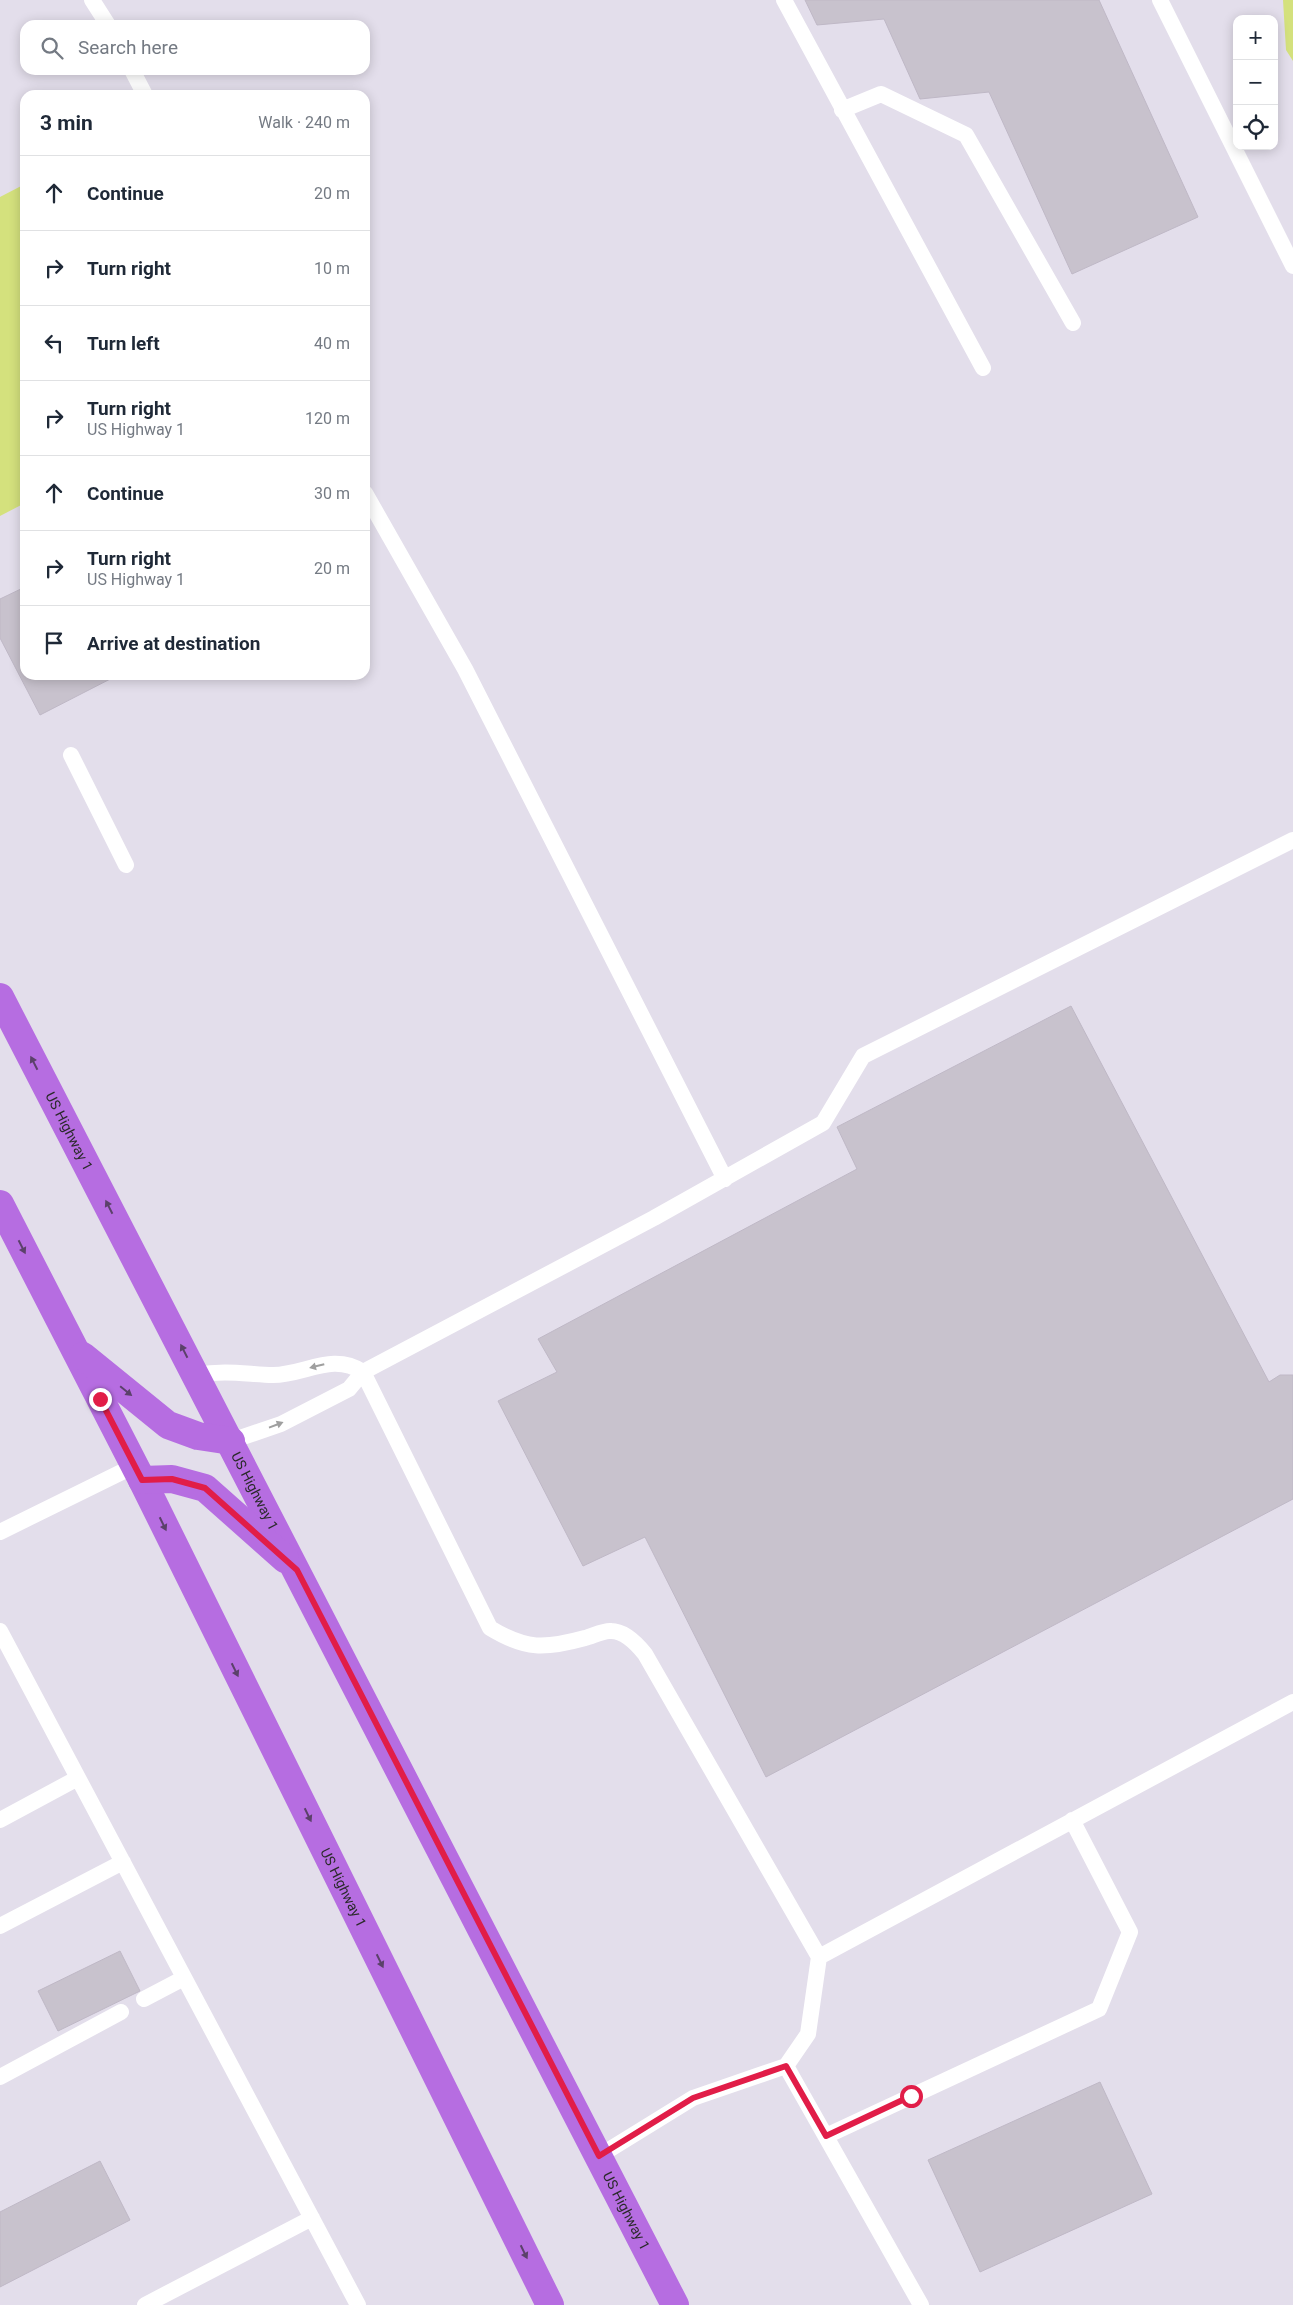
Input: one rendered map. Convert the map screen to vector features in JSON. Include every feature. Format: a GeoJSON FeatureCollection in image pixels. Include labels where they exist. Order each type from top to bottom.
{"type":"FeatureCollection","features":[{"type":"Feature","properties":{"kind":"main road","name":"US Highway 1"},"geometry":{"type":"LineString","coordinates":[[0,997],[675,2305]]}},
{"type":"Feature","properties":{"kind":"main road","name":"US Highway 1"},"geometry":{"type":"LineString","coordinates":[[0,1204],[138,1473],[550,2305]]}},
{"type":"Feature","properties":{"kind":"main road"},"geometry":{"type":"LineString","coordinates":[[74,1349],[168,1425],[198,1436],[230,1441]]}},
{"type":"Feature","properties":{"kind":"main road"},"geometry":{"type":"LineString","coordinates":[[138,1473],[172,1479],[205,1488],[297,1570]]}},
{"type":"Feature","properties":{"kind":"lane"},"geometry":{"type":"LineString","coordinates":[[92,0],[105,20]]}},
{"type":"Feature","properties":{"kind":"lane"},"geometry":{"type":"LineString","coordinates":[[784,0],[842,110],[984,368]]}},
{"type":"Feature","properties":{"kind":"lane"},"geometry":{"type":"LineString","coordinates":[[1160,0],[1293,266]]}},
{"type":"Feature","properties":{"kind":"lane"},"geometry":{"type":"LineString","coordinates":[[135,75],[142,90]]}},
{"type":"Feature","properties":{"kind":"lane"},"geometry":{"type":"LineString","coordinates":[[842,110],[881,94],[966,135],[1073,323]]}},
{"type":"Feature","properties":{"kind":"lane"},"geometry":{"type":"LineString","coordinates":[[370,502],[465,670],[725,1179]]}},
{"type":"Feature","properties":{"kind":"lane"},"geometry":{"type":"LineString","coordinates":[[71,755],[126,865]]}},
{"type":"Feature","properties":{"kind":"lane"},"geometry":{"type":"LineString","coordinates":[[230,1441],[281,1424],[350,1389],[363,1372],[654,1218],[822,1123],[863,1056],[1293,840]]}},
{"type":"Feature","properties":{"kind":"lane"},"geometry":{"type":"LineString","coordinates":[[196,1375],[222,1371],[275,1375],[330,1362],[354,1366],[363,1372],[490,1628],[511,1640],[529,1645],[560,1645],[611,1631],[633,1640],[645,1654],[819,1957],[808,2034],[786,2066],[693,2098],[599,2156]]}},
{"type":"Feature","properties":{"kind":"lane"},"geometry":{"type":"LineString","coordinates":[[0,1532],[138,1473]]}},
{"type":"Feature","properties":{"kind":"lane"},"geometry":{"type":"LineString","coordinates":[[0,1630],[358,2305]]}},
{"type":"Feature","properties":{"kind":"lane"},"geometry":{"type":"LineString","coordinates":[[819,1957],[1293,1702]]}},
{"type":"Feature","properties":{"kind":"lane"},"geometry":{"type":"LineString","coordinates":[[0,1820],[78,1778]]}},
{"type":"Feature","properties":{"kind":"lane"},"geometry":{"type":"LineString","coordinates":[[826,2136],[1099,2009],[1130,1932],[1072,1820]]}},
{"type":"Feature","properties":{"kind":"lane"},"geometry":{"type":"LineString","coordinates":[[0,1926],[123,1862]]}},
{"type":"Feature","properties":{"kind":"lane"},"geometry":{"type":"LineString","coordinates":[[144,1999],[184,1978]]}},
{"type":"Feature","properties":{"kind":"lane"},"geometry":{"type":"LineString","coordinates":[[0,2077],[121,2012]]}},
{"type":"Feature","properties":{"kind":"lane"},"geometry":{"type":"LineString","coordinates":[[786,2066],[921,2305]]}},
{"type":"Feature","properties":{"kind":"lane"},"geometry":{"type":"LineString","coordinates":[[145,2305],[312,2218]]}},
{"type":"Feature","properties":{"kind":"shaded area"},"geometry":{"type":"Polygon","coordinates":[[[1283,0],[1293,0],[1293,61],[1286,50],[1283,0]]]}},
{"type":"Feature","properties":{"kind":"shaded area"},"geometry":{"type":"Polygon","coordinates":[[[20,187],[20,506],[0,516],[0,197],[20,187]]]}},
{"type":"Feature","properties":{"kind":"building"},"geometry":{"type":"Polygon","coordinates":[[[805,0],[1099,0],[1198,217],[1072,274],[989,92],[920,99],[884,19],[817,25],[805,0]]]}},
{"type":"Feature","properties":{"kind":"building"},"geometry":{"type":"Polygon","coordinates":[[[20,589],[20,676],[0,638],[0,599],[20,589]]]}},
{"type":"Feature","properties":{"kind":"building"},"geometry":{"type":"Polygon","coordinates":[[[22,680],[108,680],[40,715],[22,680]]]}},
{"type":"Feature","properties":{"kind":"building"},"geometry":{"type":"Polygon","coordinates":[[[1071,1006],[1269,1382],[1280,1375],[1293,1375],[1293,1499],[766,1777],[645,1537],[583,1566],[498,1401],[557,1372],[538,1339],[857,1169],[837,1127],[1071,1006]]]}},
{"type":"Feature","properties":{"kind":"building"},"geometry":{"type":"Polygon","coordinates":[[[120,1951],[140,1991],[58,2031],[38,1991],[120,1951]]]}},
{"type":"Feature","properties":{"kind":"building"},"geometry":{"type":"Polygon","coordinates":[[[1100,2082],[1152,2194],[980,2272],[928,2160],[1100,2082]]]}},
{"type":"Feature","properties":{"kind":"building"},"geometry":{"type":"Polygon","coordinates":[[[100,2161],[130,2220],[0,2287],[0,2212],[100,2161]]]}},
{"type":"Feature","properties":{"kind":"route"},"geometry":{"type":"LineString","coordinates":[[100,1399],[142,1480],[172,1479],[205,1488],[297,1570],[599,2156],[693,2098],[786,2066],[826,2136],[911,2096]]}}]}
